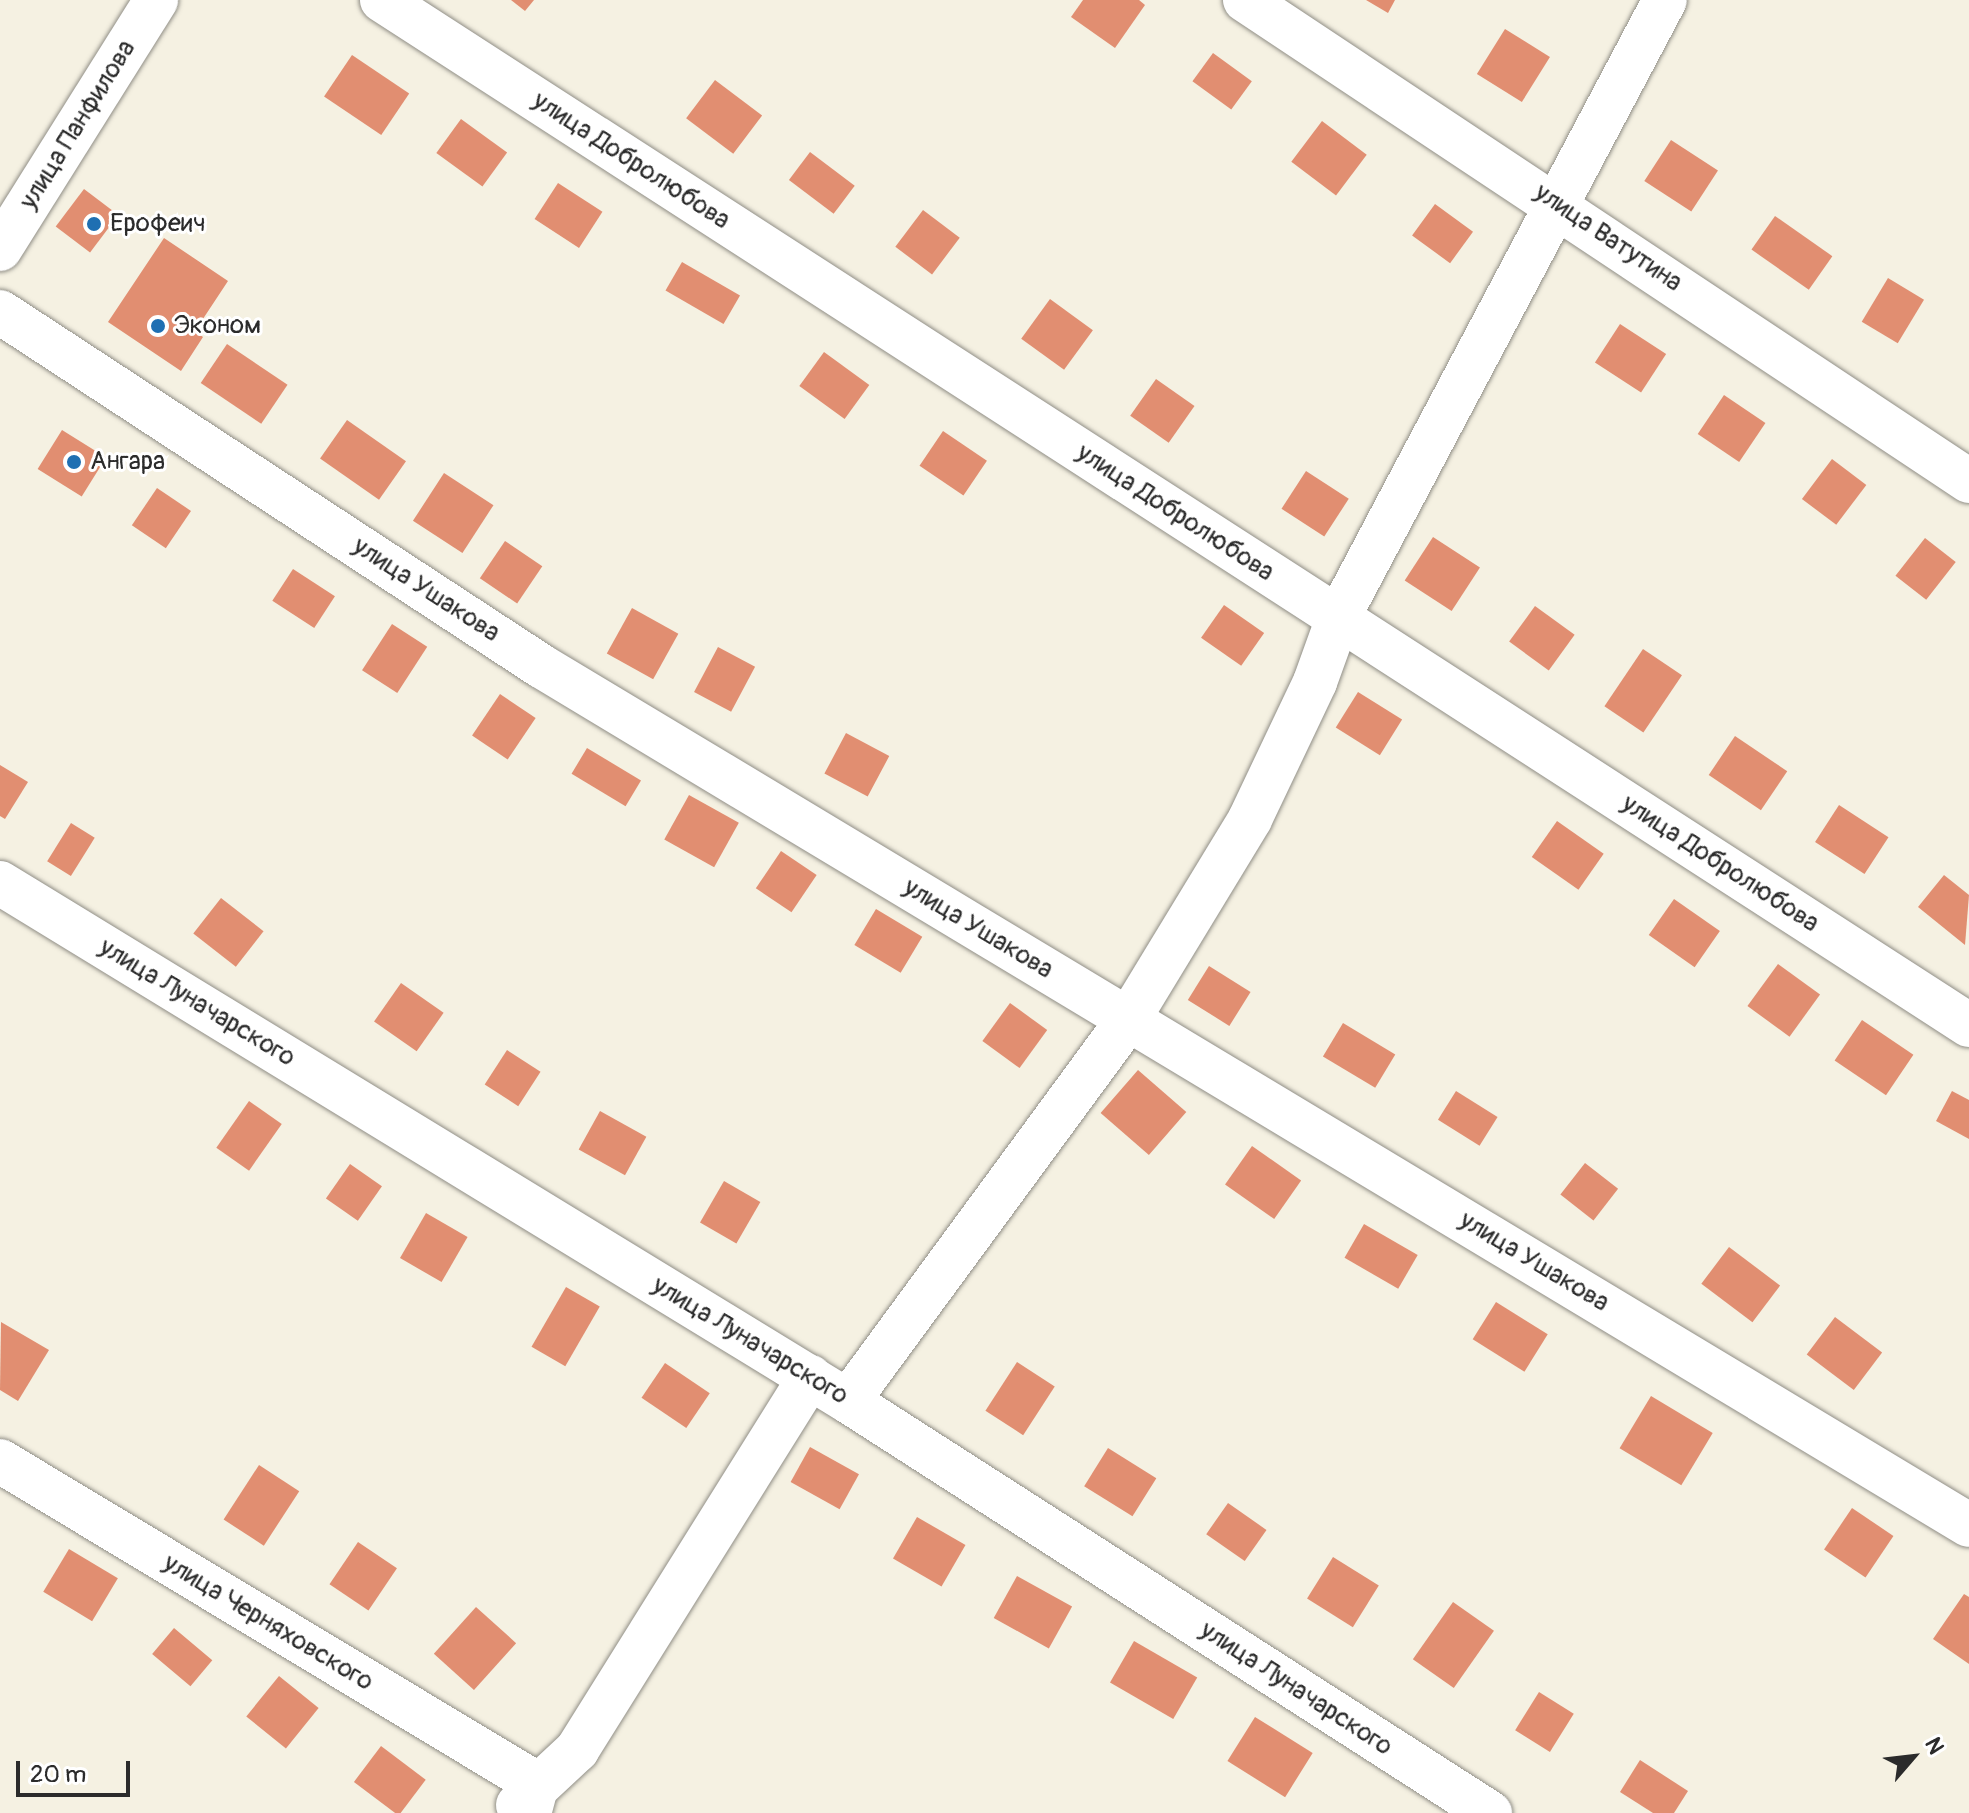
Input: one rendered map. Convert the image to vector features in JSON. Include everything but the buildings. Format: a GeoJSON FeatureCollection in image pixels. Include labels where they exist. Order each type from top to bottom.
{"type":"FeatureCollection","features":[{"type":"Feature","properties":{"kind":"street","name":"улица Панфилова"},"geometry":{"type":"LineString","coordinates":[[0,249],[156,0]]}},
{"type":"Feature","properties":{"kind":"street","name":"улица Добролюбова"},"geometry":{"type":"LineString","coordinates":[[382,0],[1969,1025]]}},
{"type":"Feature","properties":{"kind":"street","name":"улица Ватутина"},"geometry":{"type":"LineString","coordinates":[[1245,0],[1559,205],[1969,481]]}},
{"type":"Feature","properties":{"kind":"street"},"geometry":{"type":"LineString","coordinates":[[848,1401],[1128,1020],[1250,819],[1315,682],[1338,618],[1665,0]]}},
{"type":"Feature","properties":{"kind":"street","name":"улица Ушакова"},"geometry":{"type":"LineString","coordinates":[[0,312],[541,666],[1969,1525]]}},
{"type":"Feature","properties":{"kind":"street","name":"улица Луначарского"},"geometry":{"type":"LineString","coordinates":[[0,883],[810,1377],[1490,1813]]}},
{"type":"Feature","properties":{"kind":"street"},"geometry":{"type":"LineString","coordinates":[[525,1803],[577,1750],[810,1377]]}},
{"type":"Feature","properties":{"kind":"street","name":"улица Черняховского"},"geometry":{"type":"LineString","coordinates":[[0,1461],[525,1803]]}},
{"type":"Feature","properties":{"kind":"place","name":"Ерофеич"},"geometry":{"type":"Point","coordinates":[94,224]}},
{"type":"Feature","properties":{"kind":"place","name":"Эконом"},"geometry":{"type":"Point","coordinates":[158,326]}},
{"type":"Feature","properties":{"kind":"place","name":"Ангара"},"geometry":{"type":"Point","coordinates":[74,462]}}]}
